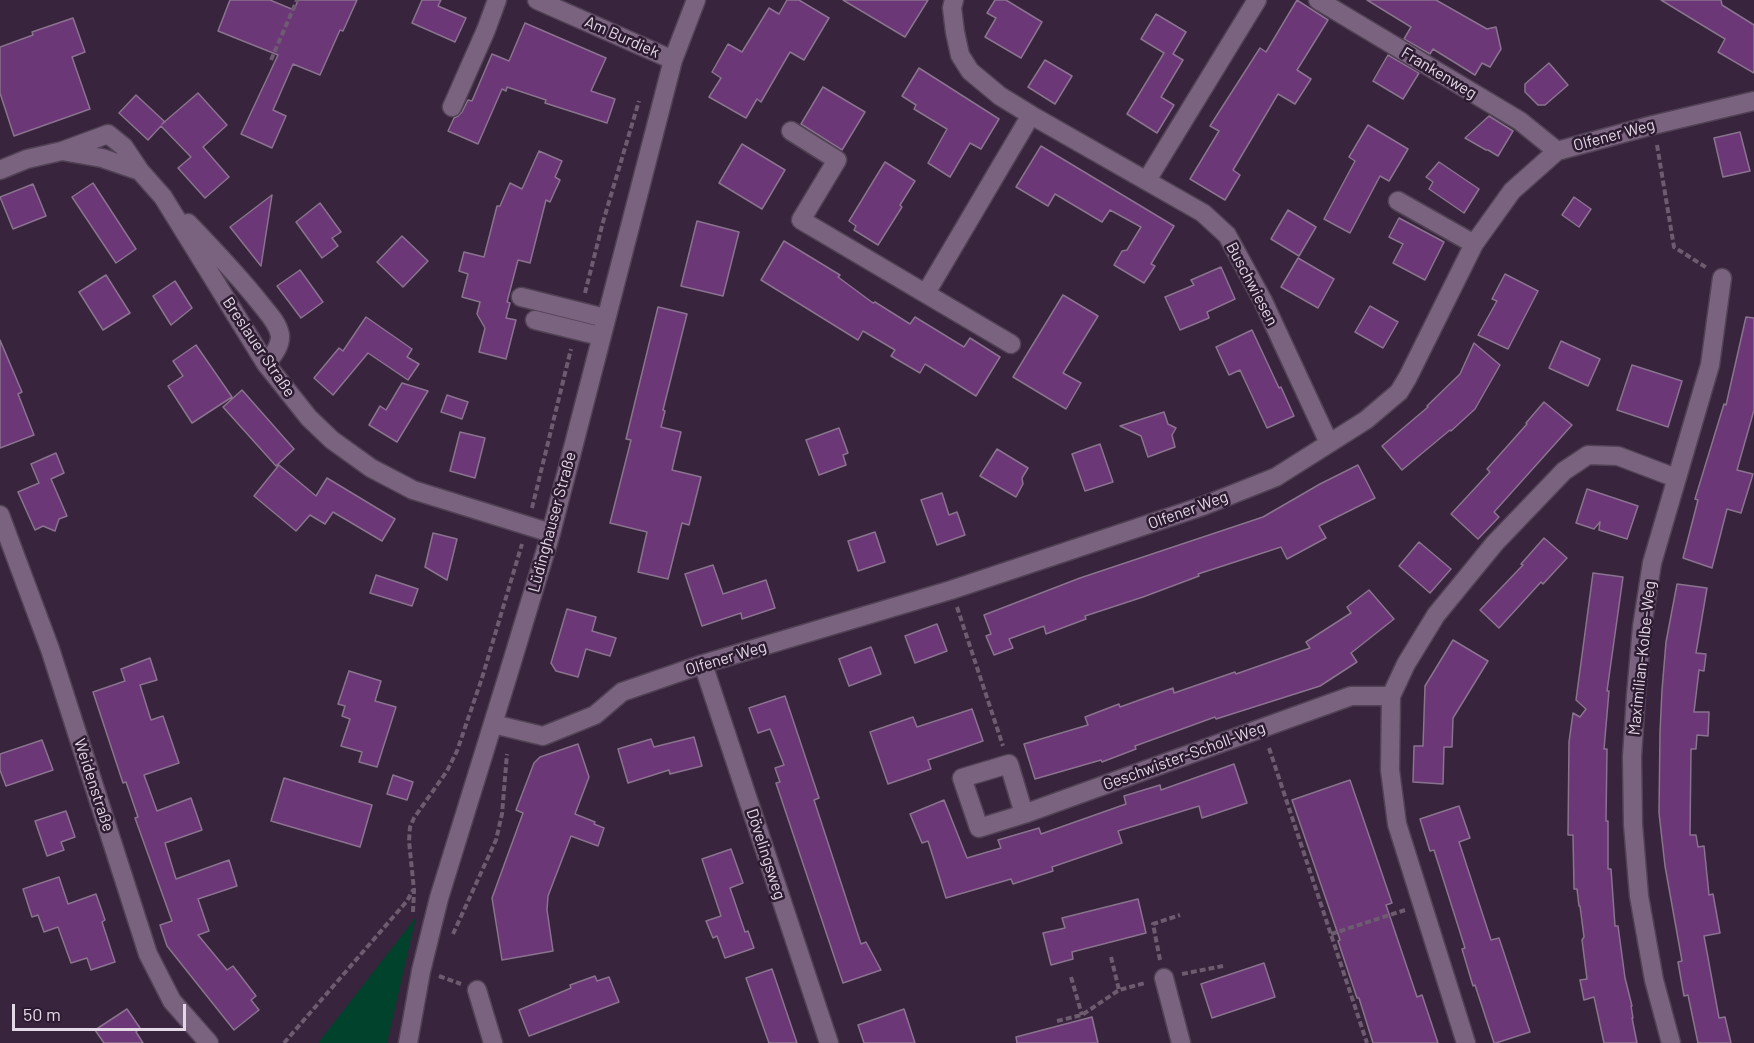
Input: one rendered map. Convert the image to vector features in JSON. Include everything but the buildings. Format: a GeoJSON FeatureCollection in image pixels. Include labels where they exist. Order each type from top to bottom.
{"type":"FeatureCollection","features":[{"type":"Feature","properties":{"kind":"street"},"geometry":{"type":"LineString","coordinates":[[452,107],[497,0]]}},
{"type":"Feature","properties":{"kind":"street","name":"Am Burdiek"},"geometry":{"type":"LineString","coordinates":[[537,0],[673,60]]}},
{"type":"Feature","properties":{"kind":"street","name":"Lüdinghauser Straße"},"geometry":{"type":"LineString","coordinates":[[408,1043],[439,898],[550,533],[673,60],[696,0]]}},
{"type":"Feature","properties":{"kind":"street","name":"Buschwiesen"},"geometry":{"type":"LineString","coordinates":[[954,0],[952,8],[955,33],[960,55],[970,71],[1000,96],[1031,116],[1203,213],[1227,235],[1263,301],[1329,443]]}},
{"type":"Feature","properties":{"kind":"street"},"geometry":{"type":"LineString","coordinates":[[1147,180],[1257,0]]}},
{"type":"Feature","properties":{"kind":"street","name":"Frankenweg"},"geometry":{"type":"LineString","coordinates":[[1318,0],[1521,122],[1557,151]]}},
{"type":"Feature","properties":{"kind":"street","name":"Olfener Weg"},"geometry":{"type":"LineString","coordinates":[[493,724],[543,736],[595,715],[622,692],[703,664],[951,590],[1203,506],[1276,477],[1366,420],[1399,392],[1474,244],[1512,191],[1557,151],[1754,101]]}},
{"type":"Feature","properties":{"kind":"street"},"geometry":{"type":"LineString","coordinates":[[926,293],[1031,116]]}},
{"type":"Feature","properties":{"kind":"street"},"geometry":{"type":"LineString","coordinates":[[791,130],[837,160],[801,220],[1011,344]]}},
{"type":"Feature","properties":{"kind":"street"},"geometry":{"type":"LineString","coordinates":[[62,151],[108,134],[124,147],[140,171]]}},
{"type":"Feature","properties":{"kind":"street","name":"Breslauer Straße"},"geometry":{"type":"LineString","coordinates":[[0,170],[27,159],[62,151],[102,158],[140,171],[163,197],[266,364],[309,418],[332,440],[371,468],[413,490],[550,533]]}},
{"type":"Feature","properties":{"kind":"street"},"geometry":{"type":"LineString","coordinates":[[163,197],[228,264],[276,323],[280,336],[279,343],[266,364]]}},
{"type":"Feature","properties":{"kind":"street"},"geometry":{"type":"LineString","coordinates":[[1398,201],[1474,244]]}},
{"type":"Feature","properties":{"kind":"street","name":"Maximilian-Kolbe-Weg"},"geometry":{"type":"LineString","coordinates":[[1671,1043],[1654,980],[1639,896],[1633,824],[1632,757],[1638,672],[1652,563],[1710,365],[1722,278]]}},
{"type":"Feature","properties":{"kind":"street"},"geometry":{"type":"LineString","coordinates":[[521,297],[605,318]]}},
{"type":"Feature","properties":{"kind":"street"},"geometry":{"type":"LineString","coordinates":[[535,320],[600,336]]}},
{"type":"Feature","properties":{"kind":"street"},"geometry":{"type":"LineString","coordinates":[[1466,1043],[1397,824],[1390,770],[1391,696],[1406,664],[1436,615],[1495,543],[1564,471],[1588,454],[1618,456],[1676,478]]}},
{"type":"Feature","properties":{"kind":"street","name":"Weidenstraße"},"geometry":{"type":"LineString","coordinates":[[0,515],[50,649],[148,954],[172,1001],[209,1043]]}},
{"type":"Feature","properties":{"kind":"street","name":"Dövelingsweg"},"geometry":{"type":"LineString","coordinates":[[703,664],[829,1043]]}},
{"type":"Feature","properties":{"kind":"street","name":"Geschwister-Scholl-Weg"},"geometry":{"type":"LineString","coordinates":[[1008,764],[962,778],[979,828],[1024,814],[1351,696],[1391,696]]}},
{"type":"Feature","properties":{"kind":"street"},"geometry":{"type":"LineString","coordinates":[[1008,764],[1024,814]]}},
{"type":"Feature","properties":{"kind":"street"},"geometry":{"type":"LineString","coordinates":[[1164,978],[1181,1043]]}},
{"type":"Feature","properties":{"kind":"street"},"geometry":{"type":"LineString","coordinates":[[477,990],[493,1043]]}},
{"type":"Feature","properties":{"kind":"path"},"geometry":{"type":"LineString","coordinates":[[271,60],[297,0]]}},
{"type":"Feature","properties":{"kind":"path"},"geometry":{"type":"LineString","coordinates":[[1653,125],[1674,247],[1722,278]]}},
{"type":"Feature","properties":{"kind":"path"},"geometry":{"type":"LineString","coordinates":[[951,590],[1008,764]]}},
{"type":"Feature","properties":{"kind":"path"},"geometry":{"type":"LineString","coordinates":[[1262,727],[1367,1043]]}},
{"type":"Feature","properties":{"kind":"path"},"geometry":{"type":"LineString","coordinates":[[452,936],[496,840],[502,814],[507,752],[513,730]]}},
{"type":"Feature","properties":{"kind":"path"},"geometry":{"type":"LineString","coordinates":[[284,1043],[414,890]]}},
{"type":"Feature","properties":{"kind":"path"},"geometry":{"type":"LineString","coordinates":[[1330,934],[1423,904]]}},
{"type":"Feature","properties":{"kind":"path"},"geometry":{"type":"LineString","coordinates":[[1164,978],[1153,924],[1180,915]]}},
{"type":"Feature","properties":{"kind":"path"},"geometry":{"type":"LineString","coordinates":[[1111,957],[1119,990]]}},
{"type":"Feature","properties":{"kind":"path"},"geometry":{"type":"LineString","coordinates":[[1057,1021],[1082,1015],[1119,990],[1223,966]]}},
{"type":"Feature","properties":{"kind":"path"},"geometry":{"type":"LineString","coordinates":[[439,986],[444,967]]}},
{"type":"Feature","properties":{"kind":"path"},"geometry":{"type":"LineString","coordinates":[[422,971],[477,990]]}},
{"type":"Feature","properties":{"kind":"path"},"geometry":{"type":"LineString","coordinates":[[1071,977],[1082,1015]]}},
{"type":"Feature","properties":{"kind":"green space"},"geometry":{"type":"Polygon","coordinates":[[[416,917],[387,1043],[318,1043],[416,917]]]}}]}
